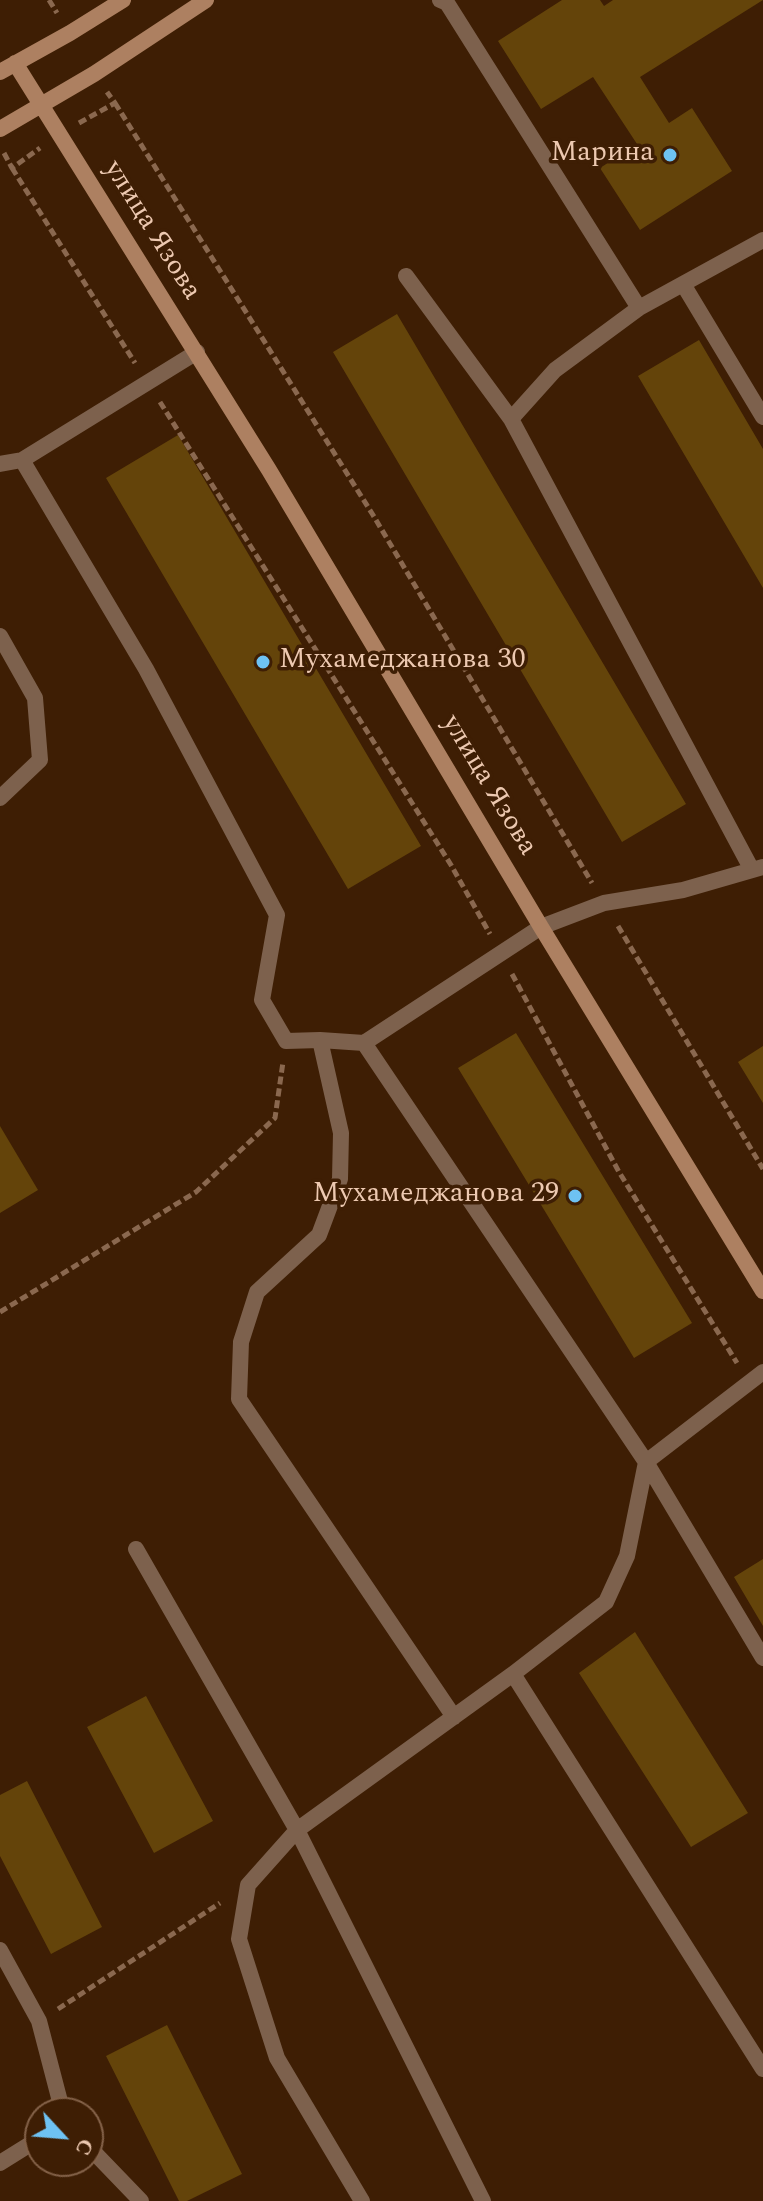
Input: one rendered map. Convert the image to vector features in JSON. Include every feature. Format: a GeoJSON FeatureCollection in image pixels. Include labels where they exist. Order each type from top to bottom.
{"type":"FeatureCollection","features":[{"type":"Feature","properties":{"kind":"street"},"geometry":{"type":"LineString","coordinates":[[7,68],[123,0]]}},
{"type":"Feature","properties":{"kind":"street"},"geometry":{"type":"LineString","coordinates":[[0,129],[94,74],[206,0]]}},
{"type":"Feature","properties":{"kind":"street","name":"улица Язова"},"geometry":{"type":"LineString","coordinates":[[7,68],[40,105],[197,352],[763,1291]]}},
{"type":"Feature","properties":{"kind":"lane"},"geometry":{"type":"LineString","coordinates":[[440,0],[447,3],[639,308]]}},
{"type":"Feature","properties":{"kind":"lane"},"geometry":{"type":"LineString","coordinates":[[511,419],[555,370],[639,308],[763,240]]}},
{"type":"Feature","properties":{"kind":"lane"},"geometry":{"type":"LineString","coordinates":[[22,460],[146,669],[277,915],[262,1000],[286,1041],[364,1043],[541,927],[604,903],[683,890],[757,869],[511,419],[406,276]]}},
{"type":"Feature","properties":{"kind":"lane"},"geometry":{"type":"LineString","coordinates":[[683,284],[763,417]]}},
{"type":"Feature","properties":{"kind":"lane"},"geometry":{"type":"LineString","coordinates":[[0,464],[22,460],[197,352]]}},
{"type":"Feature","properties":{"kind":"lane"},"geometry":{"type":"LineString","coordinates":[[0,636],[35,698],[40,760],[0,798]]}},
{"type":"Feature","properties":{"kind":"lane"},"geometry":{"type":"LineString","coordinates":[[320,1040],[341,1133],[340,1179],[319,1235],[257,1292],[241,1342],[239,1399],[454,1717]]}},
{"type":"Feature","properties":{"kind":"lane"},"geometry":{"type":"LineString","coordinates":[[364,1043],[646,1462],[763,1658]]}},
{"type":"Feature","properties":{"kind":"lane"},"geometry":{"type":"LineString","coordinates":[[362,2201],[277,2058],[239,1939],[248,1885],[297,1830],[513,1674],[606,1602],[627,1556],[646,1462],[756,1377]]}},
{"type":"Feature","properties":{"kind":"lane"},"geometry":{"type":"LineString","coordinates":[[136,1549],[297,1830],[483,2201]]}},
{"type":"Feature","properties":{"kind":"lane"},"geometry":{"type":"LineString","coordinates":[[513,1674],[763,2069]]}},
{"type":"Feature","properties":{"kind":"lane"},"geometry":{"type":"LineString","coordinates":[[0,1950],[39,2021],[59,2097]]}},
{"type":"Feature","properties":{"kind":"lane"},"geometry":{"type":"LineString","coordinates":[[0,2163],[24,2148]]}},
{"type":"Feature","properties":{"kind":"lane"},"geometry":{"type":"LineString","coordinates":[[104,2163],[141,2201]]}},
{"type":"Feature","properties":{"kind":"path"},"geometry":{"type":"LineString","coordinates":[[115,103],[373,515],[763,1169]]}},
{"type":"Feature","properties":{"kind":"path"},"geometry":{"type":"LineString","coordinates":[[12,168],[451,865],[619,1172],[756,1377]]}},
{"type":"Feature","properties":{"kind":"path"},"geometry":{"type":"LineString","coordinates":[[0,1312],[196,1192],[275,1118],[286,1041]]}},
{"type":"Feature","properties":{"kind":"path"},"geometry":{"type":"LineString","coordinates":[[39,2021],[248,1885]]}},
{"type":"Feature","properties":{"kind":"building"},"geometry":{"type":"Polygon","coordinates":[[[562,0],[600,0],[604,6],[613,0],[763,0],[640,77],[669,123],[692,108],[732,171],[640,230],[600,168],[637,144],[593,77],[541,109],[498,41],[562,0]]]}},
{"type":"Feature","properties":{"kind":"building"},"geometry":{"type":"Polygon","coordinates":[[[397,314],[686,804],[622,842],[333,352],[397,314]]]}},
{"type":"Feature","properties":{"kind":"building"},"geometry":{"type":"Polygon","coordinates":[[[699,340],[763,449],[763,588],[638,376],[699,340]]]}},
{"type":"Feature","properties":{"kind":"building","name":"Мухамеджанова 30"},"geometry":{"type":"Polygon","coordinates":[[[178,435],[421,846],[348,889],[106,478],[178,435]]]}},
{"type":"Feature","properties":{"kind":"building","name":"Мухамеджанова 29"},"geometry":{"type":"Polygon","coordinates":[[[516,1033],[692,1323],[634,1358],[458,1068],[516,1033]]]}},
{"type":"Feature","properties":{"kind":"building"},"geometry":{"type":"Polygon","coordinates":[[[763,1046],[763,1103],[738,1062],[763,1046]]]}},
{"type":"Feature","properties":{"kind":"building"},"geometry":{"type":"Polygon","coordinates":[[[0,1126],[38,1190],[0,1213],[0,1126]]]}},
{"type":"Feature","properties":{"kind":"building"},"geometry":{"type":"Polygon","coordinates":[[[763,1559],[763,1626],[734,1577],[763,1559]]]}},
{"type":"Feature","properties":{"kind":"building"},"geometry":{"type":"Polygon","coordinates":[[[635,1632],[748,1813],[691,1847],[579,1673],[635,1632]]]}},
{"type":"Feature","properties":{"kind":"building"},"geometry":{"type":"Polygon","coordinates":[[[146,1696],[213,1821],[154,1853],[87,1727],[146,1696]]]}},
{"type":"Feature","properties":{"kind":"building"},"geometry":{"type":"Polygon","coordinates":[[[27,1781],[102,1927],[51,1954],[0,1856],[0,1795],[27,1781]]]}},
{"type":"Feature","properties":{"kind":"building"},"geometry":{"type":"Polygon","coordinates":[[[167,2025],[242,2174],[187,2201],[179,2201],[106,2056],[167,2025]]]}},
{"type":"Feature","properties":{"kind":"place","name":"Марина"},"geometry":{"type":"Point","coordinates":[670,155]}},
{"type":"Feature","properties":{"kind":"place","name":"Мухамеджанова 30"},"geometry":{"type":"Point","coordinates":[263,662]}},
{"type":"Feature","properties":{"kind":"place","name":"Мухамеджанова 29"},"geometry":{"type":"Point","coordinates":[575,1196]}}]}
